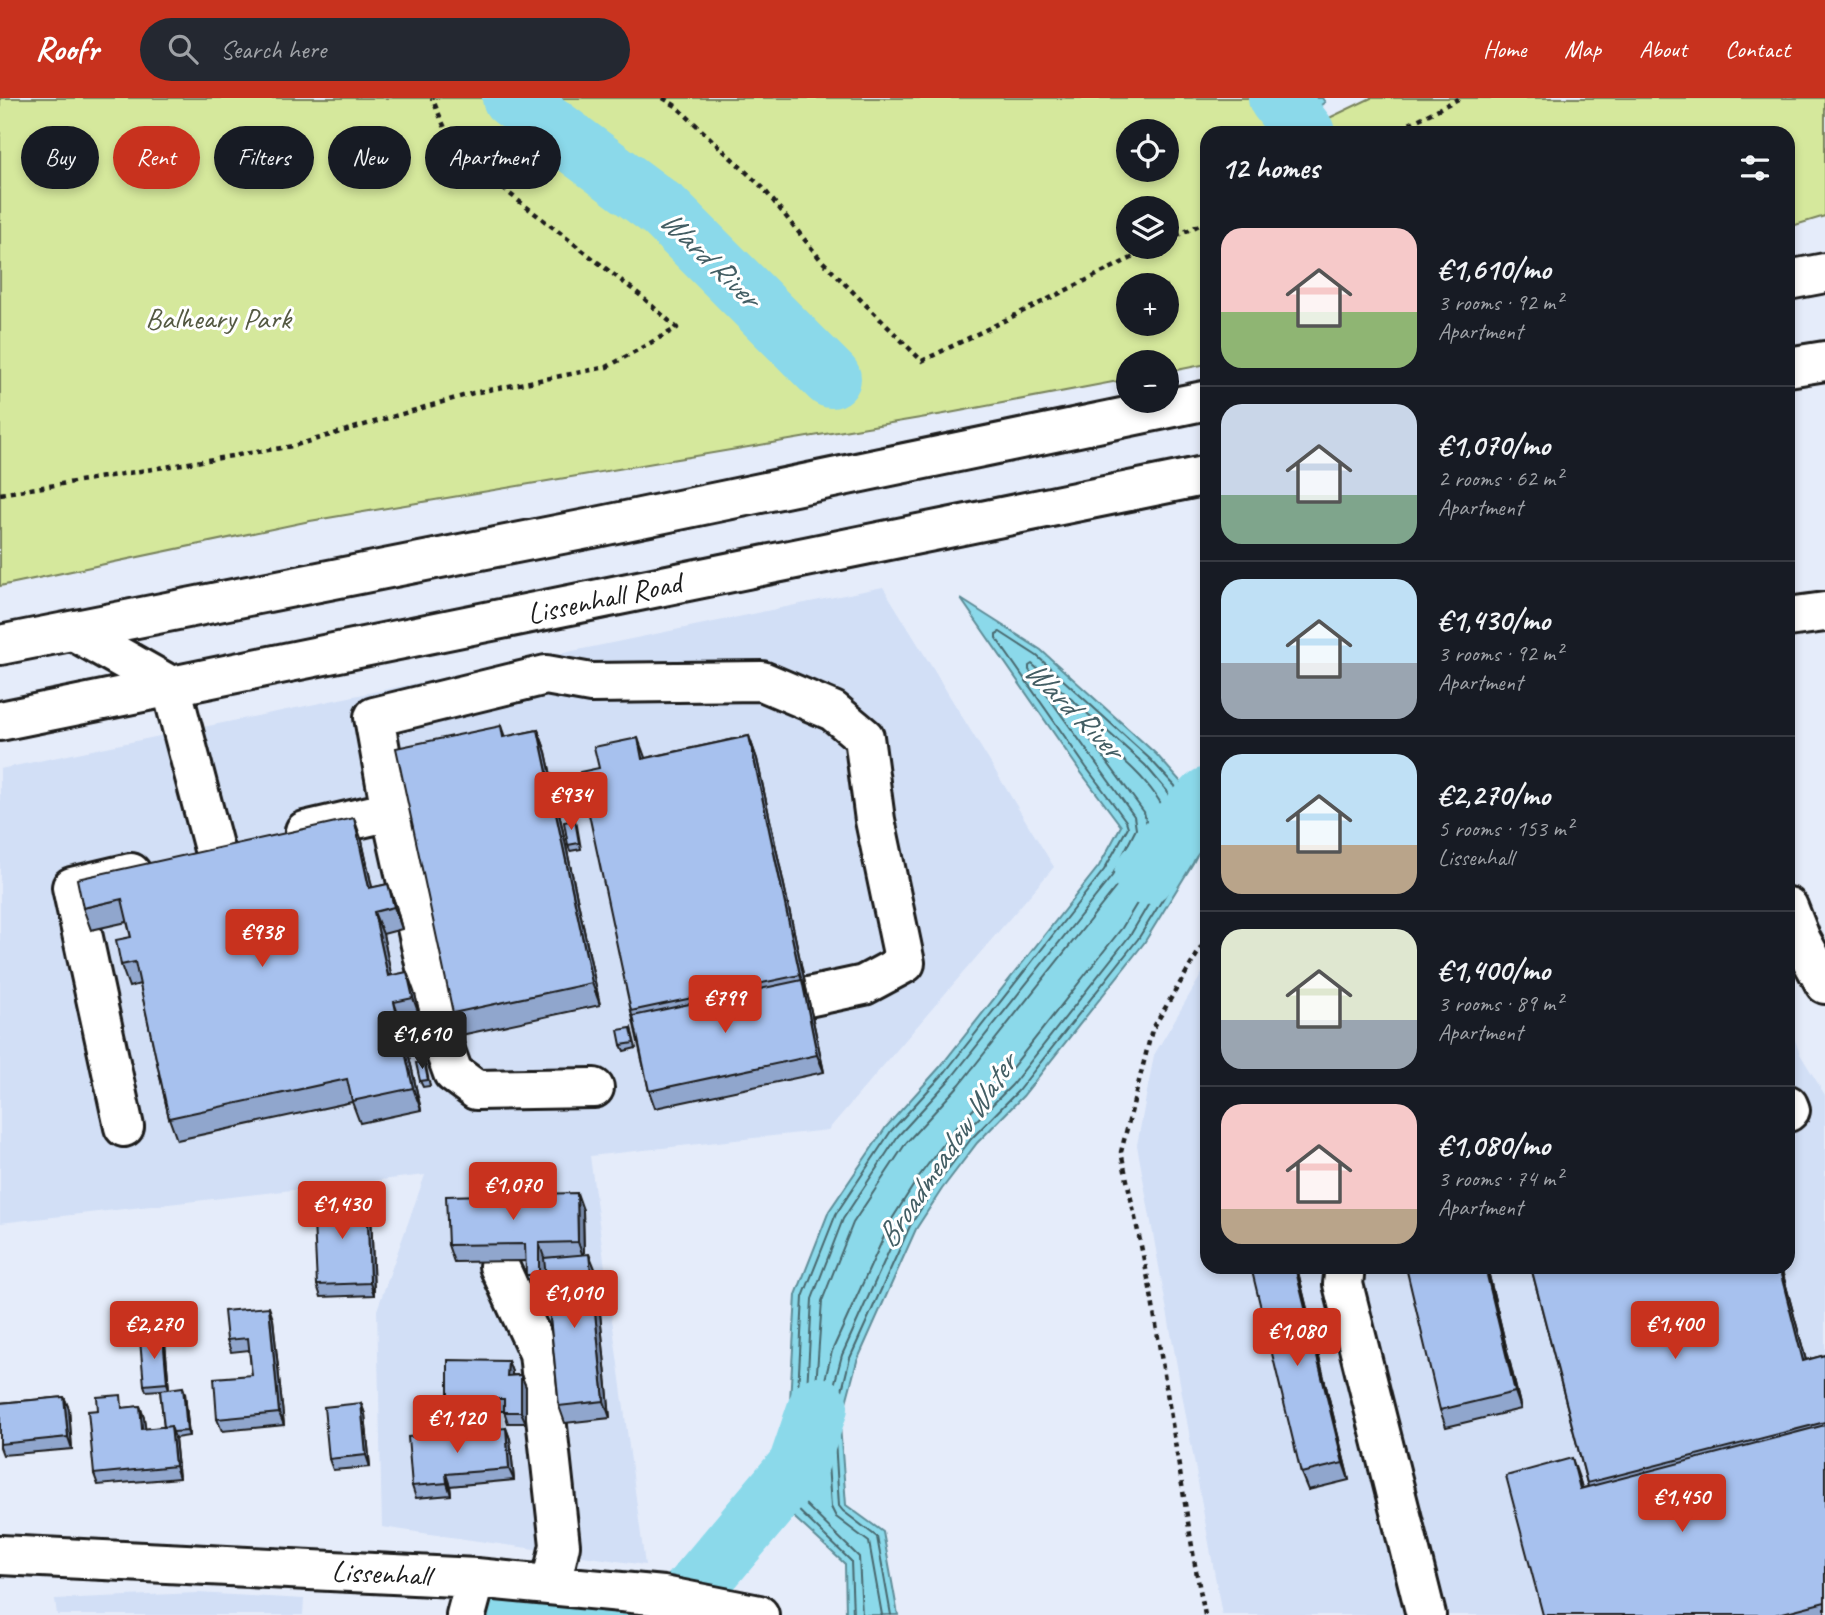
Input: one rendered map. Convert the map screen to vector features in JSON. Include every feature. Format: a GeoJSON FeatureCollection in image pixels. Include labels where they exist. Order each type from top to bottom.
{"type":"FeatureCollection","features":[{"type":"Feature","properties":{"kind":"main road"},"geometry":{"type":"LineString","coordinates":[[1795,279],[1825,273]]}},
{"type":"Feature","properties":{"kind":"main road"},"geometry":{"type":"LineString","coordinates":[[1795,366],[1825,361]]}},
{"type":"Feature","properties":{"kind":"main road"},"geometry":{"type":"LineString","coordinates":[[0,645],[592,528],[1200,402]]}},
{"type":"Feature","properties":{"kind":"main road","name":"Lissenhall Road"},"geometry":{"type":"LineString","coordinates":[[0,721],[1200,477]]}},
{"type":"Feature","properties":{"kind":"main road"},"geometry":{"type":"LineString","coordinates":[[1795,616],[1825,612]]}},
{"type":"Feature","properties":{"kind":"main road"},"geometry":{"type":"LineString","coordinates":[[74,631],[171,686],[242,846]]}},
{"type":"Feature","properties":{"kind":"main road"},"geometry":{"type":"LineString","coordinates":[[594,1088],[475,1090],[453,1073],[444,1048],[391,811],[374,717],[546,675],[592,683],[762,681],[834,711],[864,737],[875,820],[905,963],[864,985],[808,997]]}},
{"type":"Feature","properties":{"kind":"main road"},"geometry":{"type":"LineString","coordinates":[[124,1127],[72,887],[391,811]]}},
{"type":"Feature","properties":{"kind":"main road"},"geometry":{"type":"LineString","coordinates":[[1805,929],[1825,984]]}},
{"type":"Feature","properties":{"kind":"main road"},"geometry":{"type":"LineString","coordinates":[[499,1266],[539,1353],[560,1545],[551,1585]]}},
{"type":"Feature","properties":{"kind":"main road"},"geometry":{"type":"LineString","coordinates":[[1344,1274],[1343,1284],[1426,1615]]}},
{"type":"Feature","properties":{"kind":"main road","name":"Lissenhall"},"geometry":{"type":"LineString","coordinates":[[0,1555],[476,1578],[663,1596],[746,1612]]}},
{"type":"Feature","properties":{"kind":"main road"},"geometry":{"type":"LineString","coordinates":[[466,1615],[476,1578]]}},
{"type":"Feature","properties":{"kind":"path"},"geometry":{"type":"LineString","coordinates":[[0,494],[293,446],[473,393],[607,367],[677,328],[640,295],[488,177],[448,135],[432,98]]}},
{"type":"Feature","properties":{"kind":"path"},"geometry":{"type":"LineString","coordinates":[[663,98],[676,106],[763,188],[821,260],[922,361],[1130,259]]}},
{"type":"Feature","properties":{"kind":"path"},"geometry":{"type":"LineString","coordinates":[[1406,126],[1460,98]]}},
{"type":"Feature","properties":{"kind":"path"},"geometry":{"type":"LineString","coordinates":[[1179,234],[1200,225]]}},
{"type":"Feature","properties":{"kind":"path"},"geometry":{"type":"LineString","coordinates":[[1200,949],[1152,1030],[1121,1152],[1150,1287],[1205,1615]]}},
{"type":"Feature","properties":{"kind":"shaded area"},"geometry":{"type":"Polygon","coordinates":[[[883,587],[1054,867],[828,1130],[590,1156],[645,1565],[382,1527],[377,1310],[425,1175],[0,1223],[0,769],[883,587]]]}},
{"type":"Feature","properties":{"kind":"shaded area"},"geometry":{"type":"Polygon","coordinates":[[[1200,977],[1200,1274],[1795,1274],[1795,1040],[1800,1054],[1825,1095],[1825,1615],[1222,1615],[1137,1145],[1154,1055],[1200,977]]]}},
{"type":"Feature","properties":{"kind":"shaded area"},"geometry":{"type":"Polygon","coordinates":[[[197,1593],[304,1599],[303,1615],[57,1615],[55,1599],[197,1593]]]}},
{"type":"Feature","properties":{"kind":"green space","name":"Balheary Park"},"geometry":{"type":"Polygon","coordinates":[[[0,98],[1256,98],[1298,126],[1200,126],[1200,365],[1179,370],[1179,350],[1116,350],[1116,381],[944,414],[310,521],[0,586],[0,98]]]}},
{"type":"Feature","properties":{"kind":"green space","name":"Balheary Park"},"geometry":{"type":"Polygon","coordinates":[[[1371,98],[1825,98],[1825,216],[1795,225],[1795,126],[1312,126],[1371,98]]]}},
{"type":"Feature","properties":{"kind":"water"},"geometry":{"type":"Polygon","coordinates":[[[1256,98],[1322,98],[1325,102],[1295,124],[1256,98]]]}},
{"type":"Feature","properties":{"kind":"water"},"geometry":{"type":"Polygon","coordinates":[[[961,599],[1041,650],[1156,754],[1181,782],[1200,827],[1200,849],[1144,943],[1023,1096],[977,1143],[916,1229],[857,1361],[840,1425],[846,1505],[883,1532],[898,1615],[846,1615],[845,1564],[784,1508],[796,1295],[829,1211],[886,1127],[940,1067],[1099,866],[1121,826],[961,599]]]}},
{"type":"Feature","properties":{"kind":"building"},"geometry":{"type":"Polygon","coordinates":[[[501,726],[503,737],[538,730],[592,983],[453,1013],[396,748],[501,726]]]}},
{"type":"Feature","properties":{"kind":"building"},"geometry":{"type":"Polygon","coordinates":[[[749,736],[800,975],[631,1011],[580,772],[599,768],[594,747],[638,738],[642,759],[749,736]]]}},
{"type":"Feature","properties":{"kind":"building"},"geometry":{"type":"Polygon","coordinates":[[[354,818],[369,888],[388,884],[394,907],[374,912],[388,976],[407,972],[413,998],[394,1002],[413,1088],[352,1101],[347,1079],[169,1118],[135,962],[121,965],[116,940],[131,937],[122,899],[83,908],[77,879],[354,818]]]}},
{"type":"Feature","properties":{"kind":"building"},"geometry":{"type":"Polygon","coordinates":[[[575,820],[579,843],[568,845],[564,822],[575,820]]]}},
{"type":"Feature","properties":{"kind":"building"},"geometry":{"type":"Polygon","coordinates":[[[802,980],[817,1055],[649,1091],[633,1016],[802,980]]]}},
{"type":"Feature","properties":{"kind":"building"},"geometry":{"type":"Polygon","coordinates":[[[631,1028],[634,1043],[621,1045],[618,1030],[631,1028]]]}},
{"type":"Feature","properties":{"kind":"building"},"geometry":{"type":"Polygon","coordinates":[[[424,1061],[428,1080],[420,1081],[416,1063],[424,1061]]]}},
{"type":"Feature","properties":{"kind":"building"},"geometry":{"type":"Polygon","coordinates":[[[577,1193],[578,1242],[539,1243],[539,1275],[526,1275],[525,1244],[448,1245],[446,1196],[577,1193]]]}},
{"type":"Feature","properties":{"kind":"building"},"geometry":{"type":"Polygon","coordinates":[[[367,1197],[370,1283],[317,1285],[313,1200],[367,1197]]]}},
{"type":"Feature","properties":{"kind":"building"},"geometry":{"type":"Polygon","coordinates":[[[589,1254],[604,1401],[559,1406],[544,1258],[589,1254]]]}},
{"type":"Feature","properties":{"kind":"building"},"geometry":{"type":"Polygon","coordinates":[[[1253,1274],[1297,1274],[1343,1463],[1301,1473],[1253,1274]]]}},
{"type":"Feature","properties":{"kind":"building"},"geometry":{"type":"Polygon","coordinates":[[[1408,1274],[1487,1274],[1515,1392],[1440,1410],[1408,1274]]]}},
{"type":"Feature","properties":{"kind":"building"},"geometry":{"type":"Polygon","coordinates":[[[1533,1274],[1781,1274],[1803,1361],[1825,1355],[1825,1422],[1587,1483],[1533,1274]]]}},
{"type":"Feature","properties":{"kind":"building"},"geometry":{"type":"Polygon","coordinates":[[[269,1307],[279,1413],[217,1419],[214,1378],[252,1375],[248,1338],[227,1340],[224,1311],[269,1307]]]}},
{"type":"Feature","properties":{"kind":"building"},"geometry":{"type":"Polygon","coordinates":[[[163,1337],[167,1383],[144,1385],[140,1340],[163,1337]]]}},
{"type":"Feature","properties":{"kind":"building"},"geometry":{"type":"Polygon","coordinates":[[[448,1360],[508,1361],[507,1376],[521,1375],[521,1412],[504,1412],[504,1399],[448,1399],[448,1360]]]}},
{"type":"Feature","properties":{"kind":"building"},"geometry":{"type":"Polygon","coordinates":[[[183,1387],[187,1431],[173,1432],[171,1426],[164,1427],[160,1390],[183,1387]]]}},
{"type":"Feature","properties":{"kind":"building"},"geometry":{"type":"Polygon","coordinates":[[[121,1395],[122,1408],[140,1406],[142,1429],[171,1426],[175,1466],[94,1474],[88,1411],[98,1410],[97,1397],[121,1395]]]}},
{"type":"Feature","properties":{"kind":"building"},"geometry":{"type":"Polygon","coordinates":[[[64,1397],[68,1437],[0,1444],[0,1403],[64,1397]]]}},
{"type":"Feature","properties":{"kind":"building"},"geometry":{"type":"Polygon","coordinates":[[[361,1403],[366,1455],[329,1459],[324,1407],[361,1403]]]}},
{"type":"Feature","properties":{"kind":"building"},"geometry":{"type":"Polygon","coordinates":[[[1825,1425],[1825,1602],[1775,1615],[1543,1615],[1506,1476],[1572,1458],[1580,1489],[1825,1425]]]}},
{"type":"Feature","properties":{"kind":"building"},"geometry":{"type":"Polygon","coordinates":[[[506,1428],[509,1469],[446,1474],[447,1483],[412,1486],[408,1437],[506,1428]]]}},
{"type":"Feature","properties":{"kind":"waterway","name":"Ward River"},"geometry":{"type":"LineString","coordinates":[[512,98],[664,211],[831,378]]}},
{"type":"Feature","properties":{"kind":"waterway"},"geometry":{"type":"LineString","coordinates":[[1278,98],[1300,126]]}},
{"type":"Feature","properties":{"kind":"waterway","name":"Broadmeadow Water"},"geometry":{"type":"LineString","coordinates":[[1144,875],[1182,824],[1200,805]]}},
{"type":"Feature","properties":{"kind":"waterway"},"geometry":{"type":"LineString","coordinates":[[673,1615],[798,1466],[818,1407]]}},
{"type":"Feature","properties":{"kind":"waterway"},"geometry":{"type":"LineString","coordinates":[[512,1615],[515,1609],[611,1615]]}}]}
